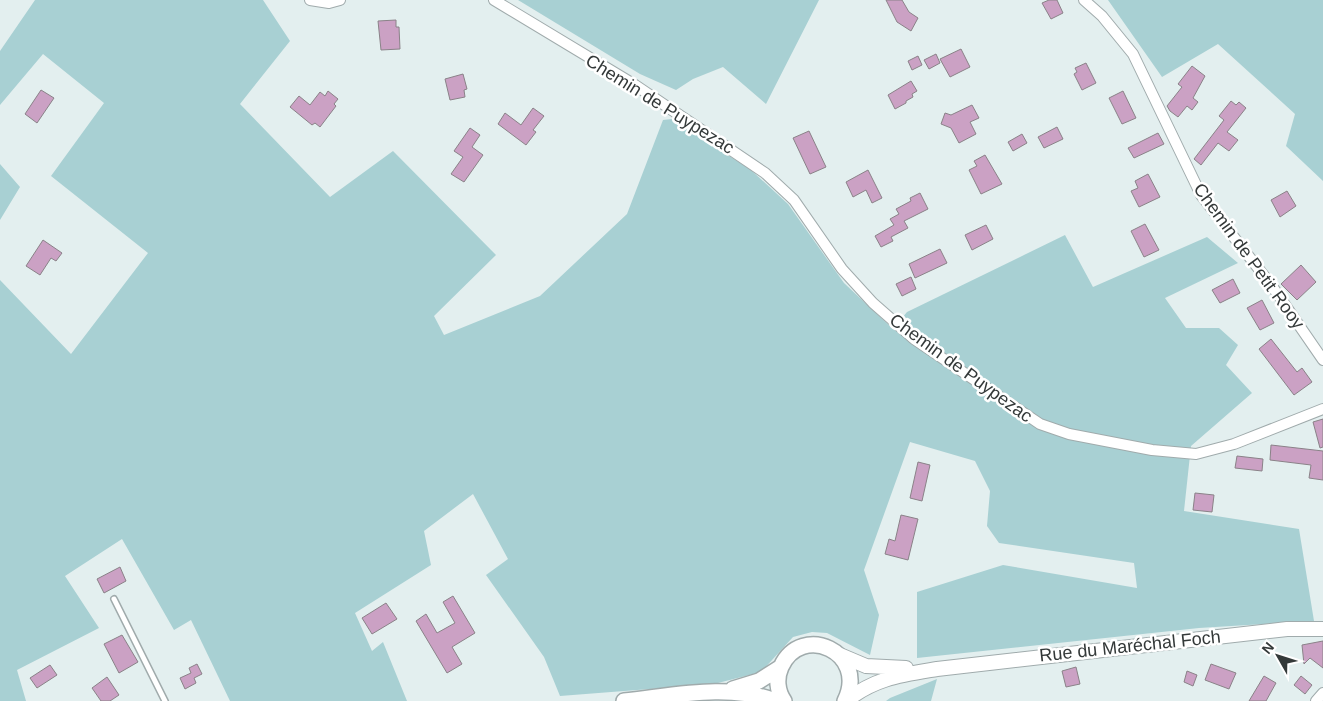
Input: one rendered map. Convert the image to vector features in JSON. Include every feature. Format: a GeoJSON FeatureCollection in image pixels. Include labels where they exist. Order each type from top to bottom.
{"type":"FeatureCollection","features":[{"type":"Feature","properties":{"kind":"main road","name":"Rue du Maréchal Foch"},"geometry":{"type":"LineString","coordinates":[[846,701],[863,688],[890,677],[937,669],[1279,630],[1323,629]]}},
{"type":"Feature","properties":{"kind":"main road"},"geometry":{"type":"LineString","coordinates":[[624,701],[727,691],[759,681],[781,667],[793,652],[804,646],[817,644],[829,648],[840,655],[850,672],[851,682],[846,701]]}},
{"type":"Feature","properties":{"kind":"main road","name":"Rue du Maréchal Foch"},"geometry":{"type":"LineString","coordinates":[[840,655],[866,666],[937,669]]}},
{"type":"Feature","properties":{"kind":"main road"},"geometry":{"type":"LineString","coordinates":[[781,667],[778,686],[784,701]]}},
{"type":"Feature","properties":{"kind":"main road"},"geometry":{"type":"LineString","coordinates":[[727,691],[760,695],[775,701]]}},
{"type":"Feature","properties":{"kind":"street"},"geometry":{"type":"LineString","coordinates":[[310,0],[329,3],[340,0]]}},
{"type":"Feature","properties":{"kind":"street","name":"Chemin de Puypezac"},"geometry":{"type":"LineString","coordinates":[[494,0],[635,85],[765,172],[794,200],[842,268],[873,303],[914,339],[1040,424],[1078,436],[1152,450],[1196,454],[1234,444],[1323,409]]}},
{"type":"Feature","properties":{"kind":"street","name":"Chemin de Petit Rooy"},"geometry":{"type":"LineString","coordinates":[[1084,0],[1102,16],[1133,54],[1201,195],[1272,286],[1323,360]]}},
{"type":"Feature","properties":{"kind":"street"},"geometry":{"type":"LineString","coordinates":[[1316,701],[1323,693]]}},
{"type":"Feature","properties":{"kind":"lane"},"geometry":{"type":"LineString","coordinates":[[114,599],[165,701]]}},
{"type":"Feature","properties":{"kind":"shaded area"},"geometry":{"type":"Polygon","coordinates":[[[35,0],[263,0],[290,41],[240,104],[330,197],[393,151],[496,255],[434,316],[444,335],[540,296],[627,214],[663,120],[672,119],[751,170],[788,204],[844,283],[893,329],[907,312],[1065,235],[1093,287],[1207,237],[1238,263],[1165,298],[1186,328],[1219,328],[1238,345],[1226,365],[1252,393],[1191,446],[1184,511],[1299,529],[1314,621],[1199,628],[917,658],[917,592],[1003,565],[1137,588],[1134,563],[999,543],[987,526],[990,491],[975,461],[910,442],[864,570],[879,615],[870,655],[827,633],[812,632],[793,637],[761,672],[714,684],[560,696],[544,657],[486,575],[508,559],[473,494],[424,531],[431,565],[355,613],[372,651],[383,642],[407,701],[230,701],[191,620],[174,630],[122,539],[65,576],[99,628],[17,670],[26,701],[0,701],[0,280],[71,354],[148,253],[51,176],[104,103],[43,54],[0,105],[0,51],[35,0]]]}},
{"type":"Feature","properties":{"kind":"shaded area"},"geometry":{"type":"Polygon","coordinates":[[[518,0],[819,0],[766,104],[723,67],[693,79],[676,90],[640,74],[518,0]]]}},
{"type":"Feature","properties":{"kind":"shaded area"},"geometry":{"type":"Polygon","coordinates":[[[1108,0],[1323,0],[1323,181],[1286,146],[1295,114],[1218,44],[1162,77],[1108,0]]]}},
{"type":"Feature","properties":{"kind":"shaded area"},"geometry":{"type":"Polygon","coordinates":[[[0,164],[20,187],[0,220],[0,164]]]}},
{"type":"Feature","properties":{"kind":"shaded area"},"geometry":{"type":"Polygon","coordinates":[[[937,679],[931,701],[886,701],[890,698],[937,679]]]}},
{"type":"Feature","properties":{"kind":"building"},"geometry":{"type":"Polygon","coordinates":[[[886,0],[902,0],[909,12],[918,18],[911,31],[897,22],[886,0]]]}},
{"type":"Feature","properties":{"kind":"building"},"geometry":{"type":"Polygon","coordinates":[[[1049,0],[1057,0],[1063,13],[1051,19],[1042,3],[1049,0]]]}},
{"type":"Feature","properties":{"kind":"building"},"geometry":{"type":"Polygon","coordinates":[[[396,20],[396,27],[399,27],[400,49],[381,50],[378,21],[396,20]]]}},
{"type":"Feature","properties":{"kind":"building"},"geometry":{"type":"Polygon","coordinates":[[[961,49],[970,67],[950,77],[940,59],[961,49]]]}},
{"type":"Feature","properties":{"kind":"building"},"geometry":{"type":"Polygon","coordinates":[[[936,54],[940,63],[929,69],[924,60],[936,54]]]}},
{"type":"Feature","properties":{"kind":"building"},"geometry":{"type":"Polygon","coordinates":[[[918,56],[922,65],[912,70],[908,61],[918,56]]]}},
{"type":"Feature","properties":{"kind":"building"},"geometry":{"type":"Polygon","coordinates":[[[1086,63],[1096,83],[1082,90],[1074,74],[1077,72],[1075,68],[1086,63]]]}},
{"type":"Feature","properties":{"kind":"building"},"geometry":{"type":"Polygon","coordinates":[[[1192,66],[1205,76],[1193,98],[1198,102],[1192,110],[1187,106],[1178,117],[1167,106],[1182,87],[1178,84],[1192,66]]]}},
{"type":"Feature","properties":{"kind":"building"},"geometry":{"type":"Polygon","coordinates":[[[463,74],[467,89],[464,90],[465,97],[450,100],[445,79],[463,74]]]}},
{"type":"Feature","properties":{"kind":"building"},"geometry":{"type":"Polygon","coordinates":[[[911,81],[917,91],[912,94],[913,97],[906,101],[906,103],[895,109],[888,95],[911,81]]]}},
{"type":"Feature","properties":{"kind":"building"},"geometry":{"type":"Polygon","coordinates":[[[41,90],[54,98],[37,123],[25,114],[41,90]]]}},
{"type":"Feature","properties":{"kind":"building"},"geometry":{"type":"Polygon","coordinates":[[[328,91],[338,99],[334,104],[336,106],[320,127],[315,123],[312,125],[290,107],[299,96],[310,105],[320,92],[325,96],[328,91]]]}},
{"type":"Feature","properties":{"kind":"building"},"geometry":{"type":"Polygon","coordinates":[[[1123,91],[1136,118],[1122,124],[1109,98],[1123,91]]]}},
{"type":"Feature","properties":{"kind":"building"},"geometry":{"type":"Polygon","coordinates":[[[1231,101],[1236,105],[1239,102],[1246,108],[1227,132],[1238,140],[1229,151],[1218,143],[1201,165],[1194,159],[1224,120],[1219,116],[1231,101]]]}},
{"type":"Feature","properties":{"kind":"building"},"geometry":{"type":"Polygon","coordinates":[[[972,105],[979,118],[970,122],[976,134],[959,143],[951,128],[941,124],[945,113],[951,115],[972,105]]]}},
{"type":"Feature","properties":{"kind":"building"},"geometry":{"type":"Polygon","coordinates":[[[533,108],[544,116],[533,130],[536,132],[526,145],[498,124],[505,113],[521,125],[533,108]]]}},
{"type":"Feature","properties":{"kind":"building"},"geometry":{"type":"Polygon","coordinates":[[[1057,127],[1063,139],[1044,148],[1038,137],[1057,127]]]}},
{"type":"Feature","properties":{"kind":"building"},"geometry":{"type":"Polygon","coordinates":[[[470,128],[480,135],[472,147],[483,155],[464,182],[451,174],[463,157],[454,151],[470,128]]]}},
{"type":"Feature","properties":{"kind":"building"},"geometry":{"type":"Polygon","coordinates":[[[809,131],[826,167],[810,174],[793,138],[809,131]]]}},
{"type":"Feature","properties":{"kind":"building"},"geometry":{"type":"Polygon","coordinates":[[[1158,133],[1164,144],[1134,158],[1128,148],[1158,133]]]}},
{"type":"Feature","properties":{"kind":"building"},"geometry":{"type":"Polygon","coordinates":[[[1022,134],[1027,143],[1013,151],[1008,142],[1022,134]]]}},
{"type":"Feature","properties":{"kind":"building"},"geometry":{"type":"Polygon","coordinates":[[[985,155],[1002,184],[981,194],[969,170],[977,166],[974,161],[985,155]]]}},
{"type":"Feature","properties":{"kind":"building"},"geometry":{"type":"Polygon","coordinates":[[[868,170],[882,198],[872,203],[866,190],[853,197],[846,182],[868,170]]]}},
{"type":"Feature","properties":{"kind":"building"},"geometry":{"type":"Polygon","coordinates":[[[1148,174],[1160,197],[1139,207],[1131,191],[1138,188],[1135,181],[1148,174]]]}},
{"type":"Feature","properties":{"kind":"building"},"geometry":{"type":"Polygon","coordinates":[[[1287,191],[1296,206],[1280,217],[1271,200],[1287,191]]]}},
{"type":"Feature","properties":{"kind":"building"},"geometry":{"type":"Polygon","coordinates":[[[920,193],[928,209],[904,221],[908,228],[891,237],[893,241],[881,247],[875,236],[894,225],[890,219],[899,214],[896,209],[911,201],[910,198],[920,193]]]}},
{"type":"Feature","properties":{"kind":"building"},"geometry":{"type":"Polygon","coordinates":[[[1145,224],[1159,250],[1144,257],[1131,231],[1145,224]]]}},
{"type":"Feature","properties":{"kind":"building"},"geometry":{"type":"Polygon","coordinates":[[[986,225],[993,239],[972,250],[965,235],[986,225]]]}},
{"type":"Feature","properties":{"kind":"building"},"geometry":{"type":"Polygon","coordinates":[[[43,240],[62,253],[56,261],[51,258],[40,275],[26,266],[43,240]]]}},
{"type":"Feature","properties":{"kind":"building"},"geometry":{"type":"Polygon","coordinates":[[[940,249],[947,263],[915,278],[909,264],[940,249]]]}},
{"type":"Feature","properties":{"kind":"building"},"geometry":{"type":"Polygon","coordinates":[[[1301,265],[1316,282],[1297,300],[1281,284],[1301,265]]]}},
{"type":"Feature","properties":{"kind":"building"},"geometry":{"type":"Polygon","coordinates":[[[911,277],[916,289],[902,296],[896,284],[911,277]]]}},
{"type":"Feature","properties":{"kind":"building"},"geometry":{"type":"Polygon","coordinates":[[[1233,279],[1240,293],[1220,303],[1212,290],[1233,279]]]}},
{"type":"Feature","properties":{"kind":"building"},"geometry":{"type":"Polygon","coordinates":[[[1262,300],[1274,323],[1260,330],[1247,308],[1262,300]]]}},
{"type":"Feature","properties":{"kind":"building"},"geometry":{"type":"Polygon","coordinates":[[[1271,339],[1297,372],[1302,368],[1312,382],[1294,395],[1259,349],[1271,339]]]}},
{"type":"Feature","properties":{"kind":"building"},"geometry":{"type":"Polygon","coordinates":[[[1323,419],[1323,447],[1320,448],[1313,422],[1323,419]]]}},
{"type":"Feature","properties":{"kind":"building"},"geometry":{"type":"Polygon","coordinates":[[[1271,445],[1323,451],[1323,480],[1309,478],[1311,465],[1270,460],[1271,445]]]}},
{"type":"Feature","properties":{"kind":"building"},"geometry":{"type":"Polygon","coordinates":[[[1237,456],[1263,459],[1262,471],[1235,468],[1237,456]]]}},
{"type":"Feature","properties":{"kind":"building"},"geometry":{"type":"Polygon","coordinates":[[[918,462],[930,465],[922,501],[910,498],[918,462]]]}},
{"type":"Feature","properties":{"kind":"building"},"geometry":{"type":"Polygon","coordinates":[[[1195,493],[1214,495],[1212,512],[1193,510],[1195,493]]]}},
{"type":"Feature","properties":{"kind":"building"},"geometry":{"type":"Polygon","coordinates":[[[901,515],[918,519],[908,560],[885,554],[889,539],[895,541],[901,515]]]}},
{"type":"Feature","properties":{"kind":"building"},"geometry":{"type":"Polygon","coordinates":[[[120,567],[126,581],[104,593],[97,579],[120,567]]]}},
{"type":"Feature","properties":{"kind":"building"},"geometry":{"type":"Polygon","coordinates":[[[453,596],[475,633],[452,647],[462,664],[447,673],[416,621],[426,614],[437,633],[455,623],[443,602],[453,596]]]}},
{"type":"Feature","properties":{"kind":"building"},"geometry":{"type":"Polygon","coordinates":[[[386,603],[397,619],[372,634],[362,618],[386,603]]]}},
{"type":"Feature","properties":{"kind":"building"},"geometry":{"type":"Polygon","coordinates":[[[122,635],[138,662],[119,673],[104,644],[122,635]]]}},
{"type":"Feature","properties":{"kind":"building"},"geometry":{"type":"Polygon","coordinates":[[[1323,641],[1323,668],[1310,658],[1304,664],[1302,645],[1323,641]]]}},
{"type":"Feature","properties":{"kind":"building"},"geometry":{"type":"Polygon","coordinates":[[[197,664],[202,674],[194,678],[196,683],[185,689],[180,678],[191,673],[189,668],[197,664]]]}},
{"type":"Feature","properties":{"kind":"building"},"geometry":{"type":"Polygon","coordinates":[[[1211,664],[1236,673],[1229,689],[1205,680],[1211,664]]]}},
{"type":"Feature","properties":{"kind":"building"},"geometry":{"type":"Polygon","coordinates":[[[50,665],[57,675],[37,688],[30,678],[50,665]]]}},
{"type":"Feature","properties":{"kind":"building"},"geometry":{"type":"Polygon","coordinates":[[[1076,667],[1080,684],[1066,687],[1062,671],[1076,667]]]}},
{"type":"Feature","properties":{"kind":"building"},"geometry":{"type":"Polygon","coordinates":[[[1187,671],[1197,675],[1193,686],[1184,682],[1187,671]]]}},
{"type":"Feature","properties":{"kind":"building"},"geometry":{"type":"Polygon","coordinates":[[[1264,676],[1276,683],[1266,701],[1249,701],[1264,676]]]}},
{"type":"Feature","properties":{"kind":"building"},"geometry":{"type":"Polygon","coordinates":[[[1301,676],[1312,685],[1305,694],[1294,685],[1301,676]]]}},
{"type":"Feature","properties":{"kind":"building"},"geometry":{"type":"Polygon","coordinates":[[[107,677],[119,695],[110,701],[101,701],[92,688],[107,677]]]}}]}
